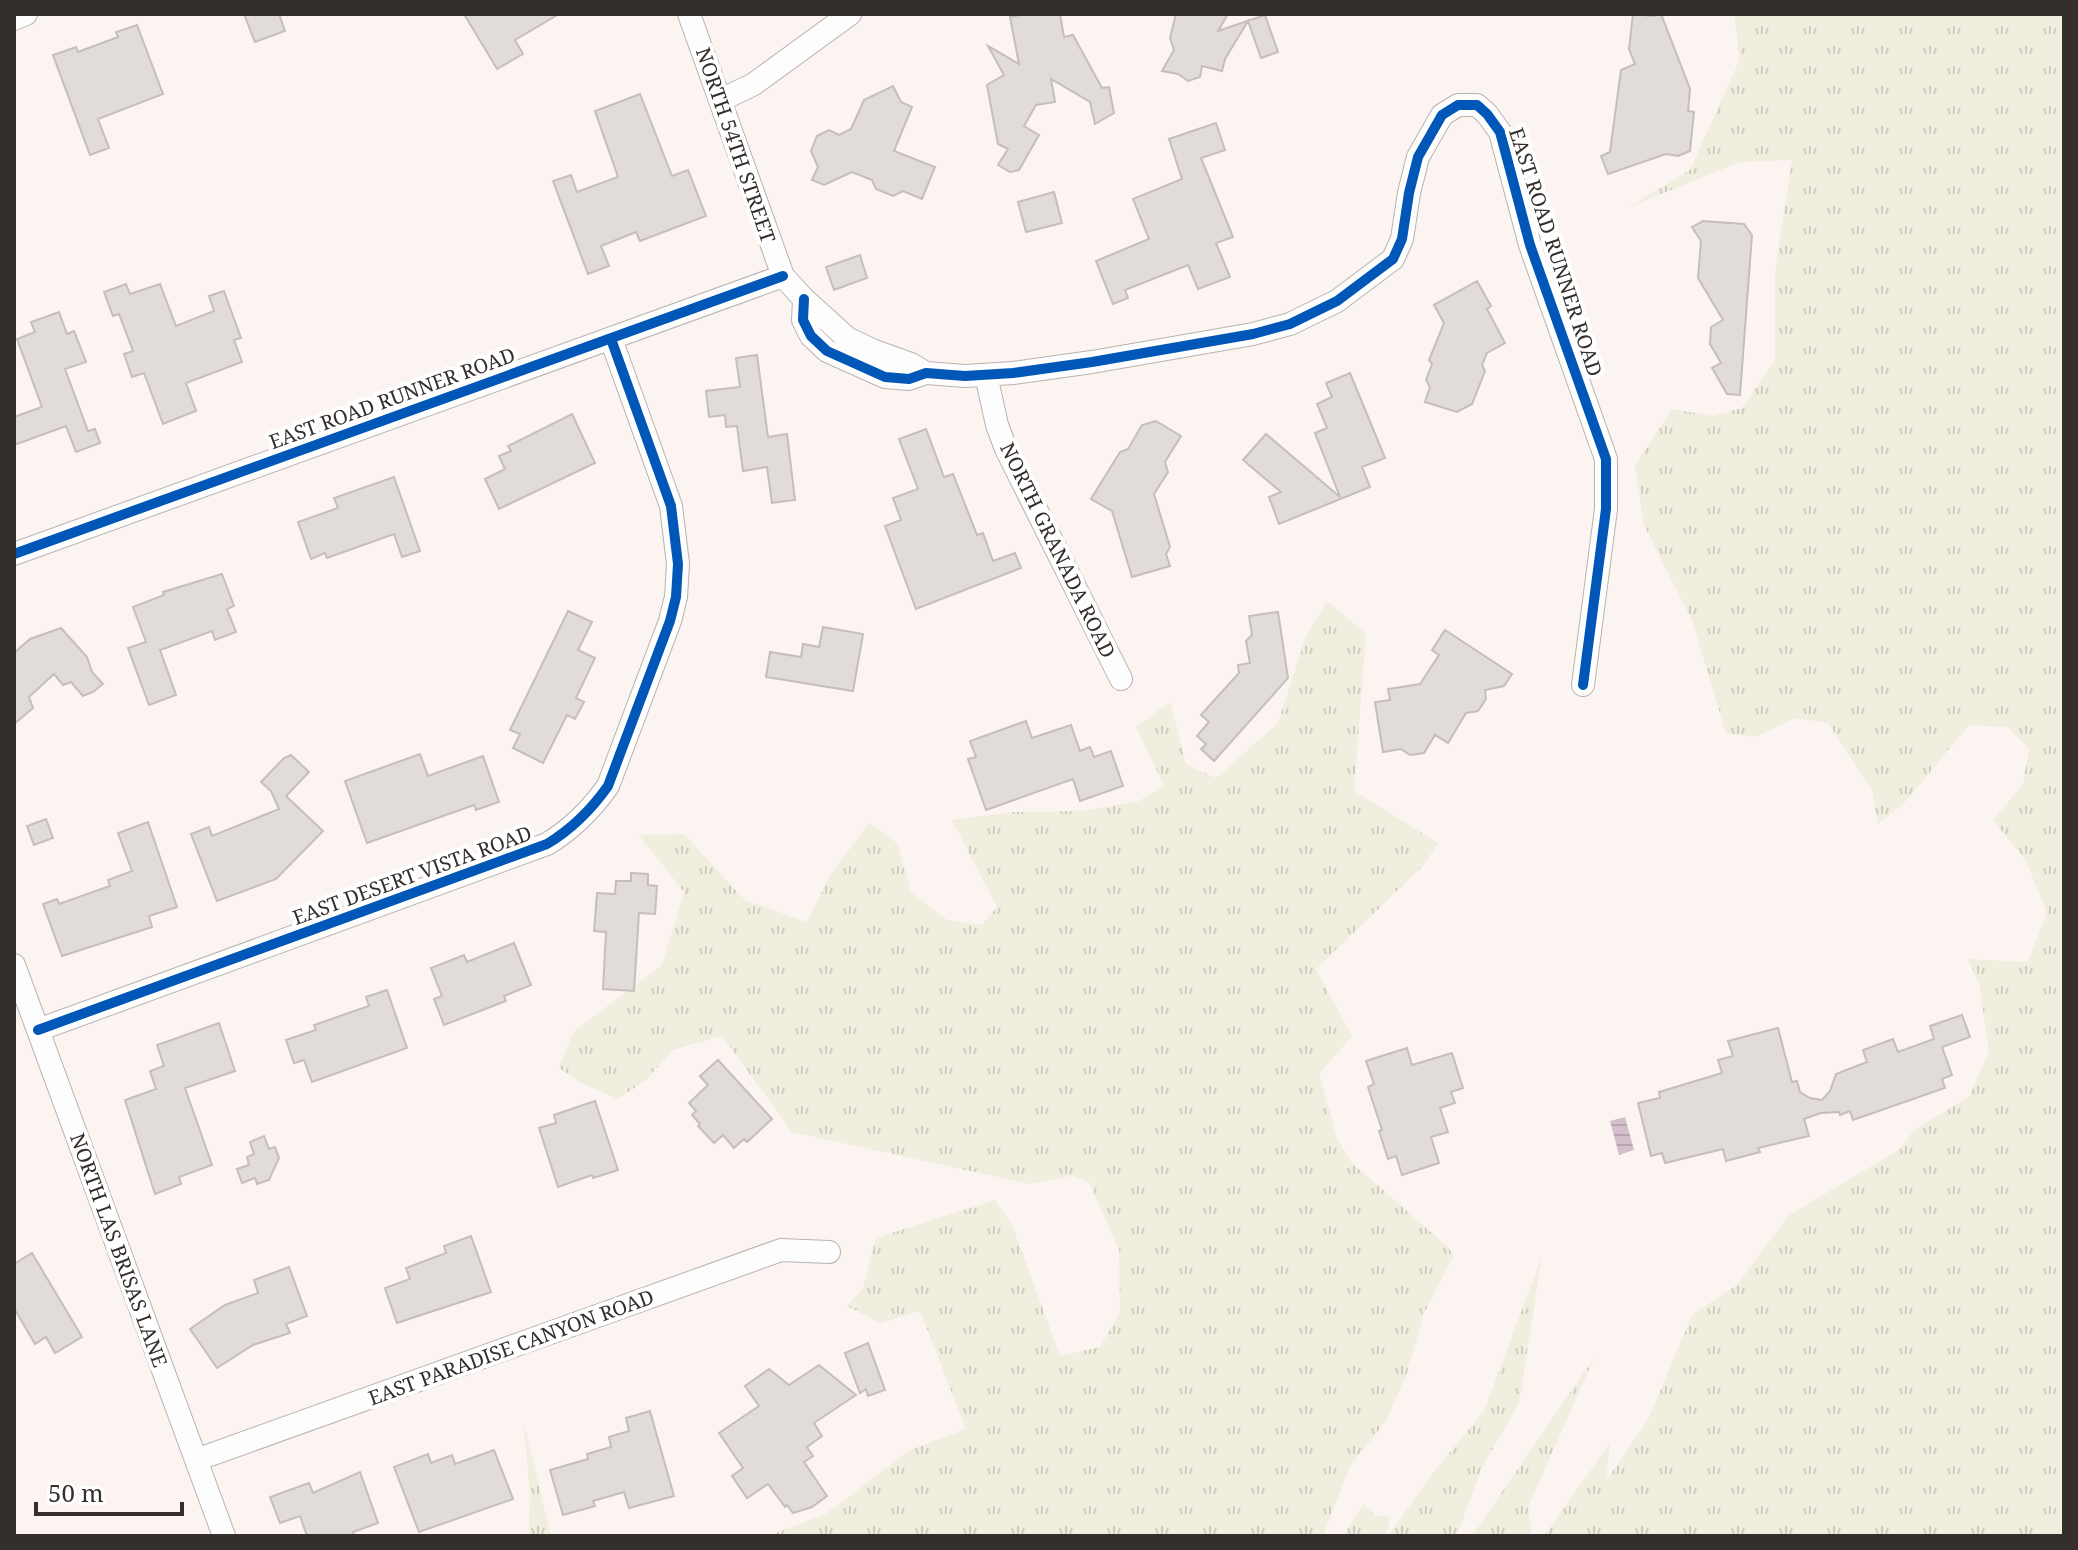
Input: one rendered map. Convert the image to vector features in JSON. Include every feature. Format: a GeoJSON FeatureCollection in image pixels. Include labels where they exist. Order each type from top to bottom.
{"type":"FeatureCollection","features":[{"type":"Feature","properties":{"kind":"street"},"geometry":{"type":"LineString","coordinates":[[14,19],[26,14]]}},
{"type":"Feature","properties":{"kind":"street","name":"NORTH 54TH STREET"},"geometry":{"type":"LineString","coordinates":[[689,14],[783,276]]}},
{"type":"Feature","properties":{"kind":"street"},"geometry":{"type":"LineString","coordinates":[[721,100],[754,84],[850,14]]}},
{"type":"Feature","properties":{"kind":"street","name":"EAST ROAD RUNNER ROAD"},"geometry":{"type":"LineString","coordinates":[[14,554],[783,276],[804,299],[803,320],[811,336],[827,351],[885,377],[909,379],[926,373],[986,375],[1092,362],[1253,334],[1290,324],[1337,301],[1393,259],[1402,239],[1418,157],[1442,115],[1458,105],[1477,105],[1500,132],[1530,245],[1606,459],[1606,509],[1583,685]]}},
{"type":"Feature","properties":{"kind":"street","name":"EAST DESERT VISTA ROAD"},"geometry":{"type":"LineString","coordinates":[[38,1030],[547,844],[594,806],[608,786],[670,621],[676,597],[678,564],[671,506],[611,339]]}},
{"type":"Feature","properties":{"kind":"street","name":"NORTH GRANADA ROAD"},"geometry":{"type":"LineString","coordinates":[[986,375],[997,425],[1006,449],[1121,679]]}},
{"type":"Feature","properties":{"kind":"street","name":"NORTH LAS BRISAS LANE"},"geometry":{"type":"LineString","coordinates":[[14,965],[224,1536]]}},
{"type":"Feature","properties":{"kind":"street","name":"EAST PARADISE CANYON ROAD"},"geometry":{"type":"LineString","coordinates":[[196,1460],[781,1250],[829,1252]]}},
{"type":"Feature","properties":{"kind":"green space"},"geometry":{"type":"Polygon","coordinates":[[[1734,14],[2064,14],[2064,1536],[1544,1536],[1610,1443],[1606,1481],[1648,1420],[1692,1315],[1737,1285],[1789,1215],[1899,1150],[1914,1130],[1969,1097],[1989,1051],[1979,983],[1968,959],[2028,962],[2047,913],[2026,861],[1993,820],[2023,784],[2029,749],[2008,727],[1969,725],[1906,801],[1878,824],[1872,790],[1828,723],[1795,718],[1756,737],[1726,733],[1692,620],[1644,525],[1635,465],[1672,409],[1712,416],[1742,408],[1775,360],[1775,272],[1792,160],[1740,162],[1629,207],[1690,170],[1740,59],[1734,14]]]}},
{"type":"Feature","properties":{"kind":"green space"},"geometry":{"type":"Polygon","coordinates":[[[1327,601],[1366,634],[1354,791],[1438,843],[1423,866],[1316,969],[1352,1036],[1319,1074],[1337,1139],[1351,1162],[1449,1248],[1453,1257],[1424,1313],[1407,1373],[1386,1421],[1350,1466],[1324,1533],[1329,1536],[768,1536],[826,1514],[910,1450],[966,1429],[920,1311],[880,1323],[847,1306],[863,1289],[876,1238],[995,1200],[1012,1225],[1060,1356],[1100,1347],[1120,1312],[1119,1250],[1089,1182],[1071,1176],[1029,1184],[792,1132],[722,1036],[674,1049],[646,1080],[618,1099],[581,1083],[559,1068],[573,1032],[662,965],[684,892],[639,835],[684,834],[745,900],[807,922],[831,874],[869,823],[897,843],[911,892],[947,920],[982,925],[997,907],[952,820],[1014,812],[1084,811],[1139,801],[1164,785],[1136,727],[1170,702],[1186,764],[1216,778],[1278,723],[1306,636],[1327,601]]]}},
{"type":"Feature","properties":{"kind":"green space"},"geometry":{"type":"Polygon","coordinates":[[[1542,1256],[1519,1403],[1481,1469],[1457,1536],[1388,1536],[1436,1469],[1484,1411],[1542,1256]]]}},
{"type":"Feature","properties":{"kind":"green space"},"geometry":{"type":"Polygon","coordinates":[[[1595,1356],[1528,1507],[1532,1536],[1472,1536],[1595,1356]]]}},
{"type":"Feature","properties":{"kind":"green space"},"geometry":{"type":"Polygon","coordinates":[[[524,1423],[551,1536],[529,1536],[530,1498],[524,1423]]]}},
{"type":"Feature","properties":{"kind":"green space"},"geometry":{"type":"Polygon","coordinates":[[[1364,1504],[1375,1515],[1390,1517],[1386,1536],[1343,1536],[1364,1504]]]}},
{"type":"Feature","properties":{"kind":"shaded area"},"geometry":{"type":"Polygon","coordinates":[[[1625,1117],[1634,1150],[1619,1155],[1610,1121],[1625,1117]]]}},
{"type":"Feature","properties":{"kind":"building"},"geometry":{"type":"Polygon","coordinates":[[[244,14],[279,14],[285,31],[255,42],[244,14]]]}},
{"type":"Feature","properties":{"kind":"building"},"geometry":{"type":"Polygon","coordinates":[[[464,14],[559,14],[515,40],[523,54],[497,69],[464,14]]]}},
{"type":"Feature","properties":{"kind":"building"},"geometry":{"type":"Polygon","coordinates":[[[1060,14],[1064,37],[1073,35],[1102,88],[1109,87],[1114,113],[1095,124],[1090,102],[1051,79],[1055,102],[1036,105],[1024,126],[1039,135],[1019,170],[1010,172],[998,165],[1008,149],[998,144],[987,85],[1004,75],[988,46],[1019,64],[1010,17],[1060,14]]]}},
{"type":"Feature","properties":{"kind":"building"},"geometry":{"type":"Polygon","coordinates":[[[1176,14],[1228,14],[1218,31],[1265,15],[1278,52],[1261,58],[1248,21],[1225,59],[1222,71],[1202,66],[1200,77],[1188,81],[1178,74],[1162,71],[1174,50],[1170,38],[1176,14]]]}},
{"type":"Feature","properties":{"kind":"building"},"geometry":{"type":"Polygon","coordinates":[[[1633,14],[1661,14],[1690,89],[1688,111],[1694,112],[1690,151],[1678,156],[1666,154],[1608,174],[1601,156],[1610,152],[1621,70],[1635,64],[1629,49],[1633,14]]]}},
{"type":"Feature","properties":{"kind":"building"},"geometry":{"type":"Polygon","coordinates":[[[137,25],[163,94],[98,119],[109,148],[90,155],[53,55],[76,47],[78,52],[118,37],[116,32],[137,25]]]}},
{"type":"Feature","properties":{"kind":"building"},"geometry":{"type":"Polygon","coordinates":[[[893,86],[901,102],[912,107],[894,151],[935,167],[922,199],[903,191],[893,196],[876,189],[872,180],[852,172],[824,185],[812,180],[818,167],[811,151],[817,136],[829,130],[839,135],[851,129],[864,100],[893,86]]]}},
{"type":"Feature","properties":{"kind":"building"},"geometry":{"type":"Polygon","coordinates":[[[640,94],[672,176],[688,170],[706,216],[640,241],[636,232],[601,246],[609,266],[588,274],[553,181],[571,175],[577,192],[618,177],[595,111],[640,94]]]}},
{"type":"Feature","properties":{"kind":"building"},"geometry":{"type":"Polygon","coordinates":[[[1216,123],[1225,150],[1201,158],[1233,237],[1216,243],[1230,277],[1198,289],[1188,265],[1125,290],[1128,298],[1113,304],[1096,261],[1149,239],[1133,199],[1182,179],[1169,139],[1216,123]]]}},
{"type":"Feature","properties":{"kind":"building"},"geometry":{"type":"Polygon","coordinates":[[[1054,192],[1062,223],[1026,232],[1018,202],[1054,192]]]}},
{"type":"Feature","properties":{"kind":"building"},"geometry":{"type":"Polygon","coordinates":[[[1703,221],[1744,224],[1752,235],[1740,395],[1727,394],[1712,368],[1721,363],[1710,344],[1711,327],[1723,320],[1698,278],[1701,241],[1692,227],[1703,221]]]}},
{"type":"Feature","properties":{"kind":"building"},"geometry":{"type":"Polygon","coordinates":[[[860,255],[867,278],[834,290],[826,267],[860,255]]]}},
{"type":"Feature","properties":{"kind":"building"},"geometry":{"type":"Polygon","coordinates":[[[1477,281],[1491,306],[1487,309],[1505,343],[1487,353],[1482,365],[1485,371],[1472,404],[1457,412],[1425,402],[1430,387],[1426,380],[1432,364],[1429,360],[1444,323],[1434,305],[1477,281]]]}},
{"type":"Feature","properties":{"kind":"building"},"geometry":{"type":"Polygon","coordinates":[[[126,284],[130,294],[160,284],[176,326],[214,311],[209,296],[224,291],[241,338],[234,340],[242,362],[186,383],[196,411],[163,424],[144,373],[132,377],[124,354],[133,351],[119,314],[113,316],[104,292],[126,284]]]}},
{"type":"Feature","properties":{"kind":"building"},"geometry":{"type":"Polygon","coordinates":[[[59,312],[67,334],[74,331],[86,362],[65,369],[88,431],[95,429],[100,443],[76,452],[66,426],[14,445],[14,417],[42,407],[17,339],[35,332],[31,322],[59,312]]]}},
{"type":"Feature","properties":{"kind":"building"},"geometry":{"type":"Polygon","coordinates":[[[757,355],[768,437],[787,434],[795,500],[772,503],[767,467],[743,471],[737,426],[726,427],[725,415],[709,417],[706,391],[740,387],[736,358],[757,355]]]}},
{"type":"Feature","properties":{"kind":"building"},"geometry":{"type":"Polygon","coordinates":[[[1350,373],[1385,458],[1362,467],[1370,487],[1279,524],[1269,497],[1281,492],[1243,460],[1266,434],[1340,497],[1315,433],[1327,428],[1317,404],[1332,397],[1326,383],[1350,373]]]}},
{"type":"Feature","properties":{"kind":"building"},"geometry":{"type":"Polygon","coordinates":[[[572,414],[595,463],[499,509],[485,479],[505,469],[499,456],[511,451],[508,446],[572,414]]]}},
{"type":"Feature","properties":{"kind":"building"},"geometry":{"type":"Polygon","coordinates":[[[1156,421],[1181,436],[1165,462],[1168,472],[1154,494],[1170,547],[1166,554],[1170,566],[1132,577],[1112,511],[1091,499],[1120,452],[1128,449],[1142,425],[1156,421]]]}},
{"type":"Feature","properties":{"kind":"building"},"geometry":{"type":"Polygon","coordinates":[[[926,429],[944,477],[953,474],[977,535],[983,533],[993,561],[1015,553],[1021,568],[916,609],[885,526],[901,520],[893,498],[918,489],[899,439],[926,429]]]}},
{"type":"Feature","properties":{"kind":"building"},"geometry":{"type":"Polygon","coordinates":[[[394,477],[420,551],[402,557],[394,534],[327,558],[325,553],[311,559],[298,522],[338,508],[334,498],[394,477]]]}},
{"type":"Feature","properties":{"kind":"building"},"geometry":{"type":"Polygon","coordinates":[[[222,574],[234,606],[227,609],[236,632],[215,640],[212,631],[160,650],[176,695],[149,705],[128,648],[146,642],[133,607],[164,595],[163,592],[222,574]]]}},
{"type":"Feature","properties":{"kind":"building"},"geometry":{"type":"Polygon","coordinates":[[[568,611],[592,622],[578,650],[595,658],[576,698],[584,702],[575,719],[567,715],[543,763],[513,748],[520,734],[510,730],[568,611]]]}},
{"type":"Feature","properties":{"kind":"building"},"geometry":{"type":"Polygon","coordinates":[[[1278,612],[1288,678],[1214,761],[1201,749],[1206,744],[1197,736],[1209,722],[1201,715],[1239,673],[1238,665],[1250,663],[1246,641],[1252,635],[1249,616],[1278,612]]]}},
{"type":"Feature","properties":{"kind":"building"},"geometry":{"type":"Polygon","coordinates":[[[823,627],[863,634],[853,691],[766,677],[770,652],[801,657],[803,644],[819,647],[823,627]]]}},
{"type":"Feature","properties":{"kind":"building"},"geometry":{"type":"Polygon","coordinates":[[[61,628],[87,657],[92,672],[103,684],[83,696],[71,682],[63,685],[54,674],[29,697],[33,708],[14,724],[14,653],[30,639],[61,628]]]}},
{"type":"Feature","properties":{"kind":"building"},"geometry":{"type":"Polygon","coordinates":[[[1445,630],[1512,674],[1504,686],[1485,690],[1486,699],[1478,711],[1466,713],[1448,743],[1435,735],[1424,753],[1410,755],[1401,749],[1383,752],[1375,702],[1390,700],[1388,689],[1420,684],[1439,655],[1432,650],[1445,630]]]}},
{"type":"Feature","properties":{"kind":"building"},"geometry":{"type":"Polygon","coordinates":[[[1026,721],[1032,738],[1071,725],[1080,751],[1090,747],[1094,757],[1111,751],[1123,786],[1080,801],[1073,779],[986,810],[968,759],[976,757],[970,741],[1026,721]]]}},
{"type":"Feature","properties":{"kind":"building"},"geometry":{"type":"Polygon","coordinates":[[[420,754],[428,776],[483,756],[499,802],[476,810],[474,805],[367,843],[345,781],[420,754]]]}},
{"type":"Feature","properties":{"kind":"building"},"geometry":{"type":"Polygon","coordinates":[[[291,755],[309,772],[286,796],[323,831],[276,879],[217,901],[191,834],[209,827],[212,836],[279,809],[271,791],[261,782],[284,758],[291,755]]]}},
{"type":"Feature","properties":{"kind":"building"},"geometry":{"type":"Polygon","coordinates":[[[46,819],[53,838],[34,845],[27,826],[46,819]]]}},
{"type":"Feature","properties":{"kind":"building"},"geometry":{"type":"Polygon","coordinates":[[[148,822],[177,907],[149,916],[152,927],[62,956],[43,904],[57,899],[59,904],[110,886],[108,880],[132,871],[118,833],[148,822]]]}},
{"type":"Feature","properties":{"kind":"building"},"geometry":{"type":"Polygon","coordinates":[[[631,873],[648,874],[648,885],[657,886],[655,914],[639,913],[634,991],[603,989],[606,932],[594,931],[597,893],[615,894],[616,881],[631,881],[631,873]]]}},
{"type":"Feature","properties":{"kind":"building"},"geometry":{"type":"Polygon","coordinates":[[[514,943],[531,985],[504,996],[506,1001],[444,1025],[434,999],[442,996],[431,968],[464,955],[467,962],[514,943]]]}},
{"type":"Feature","properties":{"kind":"building"},"geometry":{"type":"Polygon","coordinates":[[[387,990],[407,1048],[312,1082],[304,1060],[294,1063],[286,1040],[316,1030],[314,1025],[369,1006],[366,997],[387,990]]]}},
{"type":"Feature","properties":{"kind":"building"},"geometry":{"type":"Polygon","coordinates":[[[1962,1015],[1970,1037],[1942,1047],[1952,1075],[1942,1079],[1945,1088],[1853,1120],[1850,1111],[1840,1115],[1839,1112],[1821,1113],[1804,1119],[1809,1136],[1758,1148],[1760,1152],[1726,1161],[1723,1149],[1665,1163],[1662,1153],[1651,1156],[1638,1103],[1660,1098],[1659,1092],[1722,1073],[1718,1060],[1733,1056],[1728,1041],[1778,1028],[1792,1082],[1797,1081],[1800,1092],[1810,1098],[1822,1100],[1830,1091],[1836,1074],[1867,1062],[1863,1050],[1893,1039],[1898,1052],[1934,1039],[1930,1026],[1962,1015]]]}},
{"type":"Feature","properties":{"kind":"building"},"geometry":{"type":"Polygon","coordinates":[[[219,1023],[235,1071],[185,1088],[212,1165],[179,1177],[181,1184],[155,1194],[125,1100],[156,1089],[150,1071],[164,1066],[157,1045],[219,1023]]]}},
{"type":"Feature","properties":{"kind":"building"},"geometry":{"type":"Polygon","coordinates":[[[1407,1048],[1412,1065],[1452,1053],[1463,1088],[1451,1092],[1455,1103],[1440,1108],[1448,1132],[1431,1137],[1439,1163],[1402,1175],[1396,1156],[1388,1159],[1379,1131],[1382,1130],[1368,1087],[1374,1084],[1366,1061],[1407,1048]]]}},
{"type":"Feature","properties":{"kind":"building"},"geometry":{"type":"Polygon","coordinates":[[[718,1060],[772,1119],[747,1142],[744,1139],[734,1148],[723,1135],[714,1143],[698,1126],[700,1124],[692,1115],[696,1111],[689,1103],[708,1085],[700,1076],[718,1060]]]}},
{"type":"Feature","properties":{"kind":"building"},"geometry":{"type":"Polygon","coordinates":[[[595,1101],[618,1170],[558,1187],[539,1128],[556,1123],[554,1115],[595,1101]]]}},
{"type":"Feature","properties":{"kind":"building"},"geometry":{"type":"Polygon","coordinates":[[[264,1136],[269,1149],[275,1147],[279,1158],[269,1180],[257,1184],[255,1178],[242,1183],[237,1169],[249,1165],[247,1157],[254,1154],[250,1142],[264,1136]]]}},
{"type":"Feature","properties":{"kind":"building"},"geometry":{"type":"Polygon","coordinates":[[[471,1236],[491,1292],[397,1323],[385,1288],[410,1279],[406,1268],[446,1253],[444,1246],[471,1236]]]}},
{"type":"Feature","properties":{"kind":"building"},"geometry":{"type":"Polygon","coordinates":[[[32,1253],[82,1337],[55,1353],[46,1337],[35,1344],[14,1308],[14,1264],[32,1253]]]}},
{"type":"Feature","properties":{"kind":"building"},"geometry":{"type":"Polygon","coordinates":[[[289,1267],[307,1316],[286,1324],[290,1333],[253,1345],[217,1368],[190,1329],[225,1305],[258,1293],[254,1280],[289,1267]]]}},
{"type":"Feature","properties":{"kind":"building"},"geometry":{"type":"Polygon","coordinates":[[[868,1343],[885,1390],[868,1396],[866,1389],[860,1393],[845,1353],[868,1343]]]}},
{"type":"Feature","properties":{"kind":"building"},"geometry":{"type":"Polygon","coordinates":[[[819,1365],[856,1395],[814,1423],[822,1436],[807,1447],[813,1456],[804,1462],[827,1496],[812,1507],[793,1513],[768,1484],[747,1498],[732,1476],[743,1468],[719,1433],[759,1406],[745,1386],[769,1369],[789,1385],[819,1365]]]}},
{"type":"Feature","properties":{"kind":"building"},"geometry":{"type":"Polygon","coordinates":[[[650,1411],[674,1496],[629,1508],[624,1492],[593,1501],[595,1506],[563,1515],[550,1470],[588,1459],[587,1454],[611,1447],[609,1437],[629,1431],[626,1418],[650,1411]]]}},
{"type":"Feature","properties":{"kind":"building"},"geometry":{"type":"Polygon","coordinates":[[[494,1450],[513,1499],[419,1532],[394,1467],[428,1454],[431,1463],[452,1455],[455,1464],[494,1450]]]}},
{"type":"Feature","properties":{"kind":"building"},"geometry":{"type":"Polygon","coordinates":[[[360,1472],[378,1523],[353,1532],[355,1536],[307,1536],[300,1516],[280,1523],[270,1497],[309,1483],[313,1493],[360,1472]]]}},
{"type":"Feature","properties":{"kind":"cycle path"},"geometry":{"type":"LineString","coordinates":[[804,299],[803,320],[811,336],[827,351],[885,377],[909,379],[926,373],[965,376],[1013,373],[1092,362],[1253,334],[1290,324],[1337,301],[1393,259],[1402,239],[1418,157],[1442,115],[1458,105],[1477,105],[1500,132],[1530,245],[1606,459],[1606,509],[1583,685]]}},
{"type":"Feature","properties":{"kind":"cycle path"},"geometry":{"type":"LineString","coordinates":[[14,554],[783,276]]}},
{"type":"Feature","properties":{"kind":"cycle path"},"geometry":{"type":"LineString","coordinates":[[38,1030],[547,844],[573,825],[595,803],[608,786],[670,621],[676,597],[678,564],[671,506],[611,339]]}}]}
